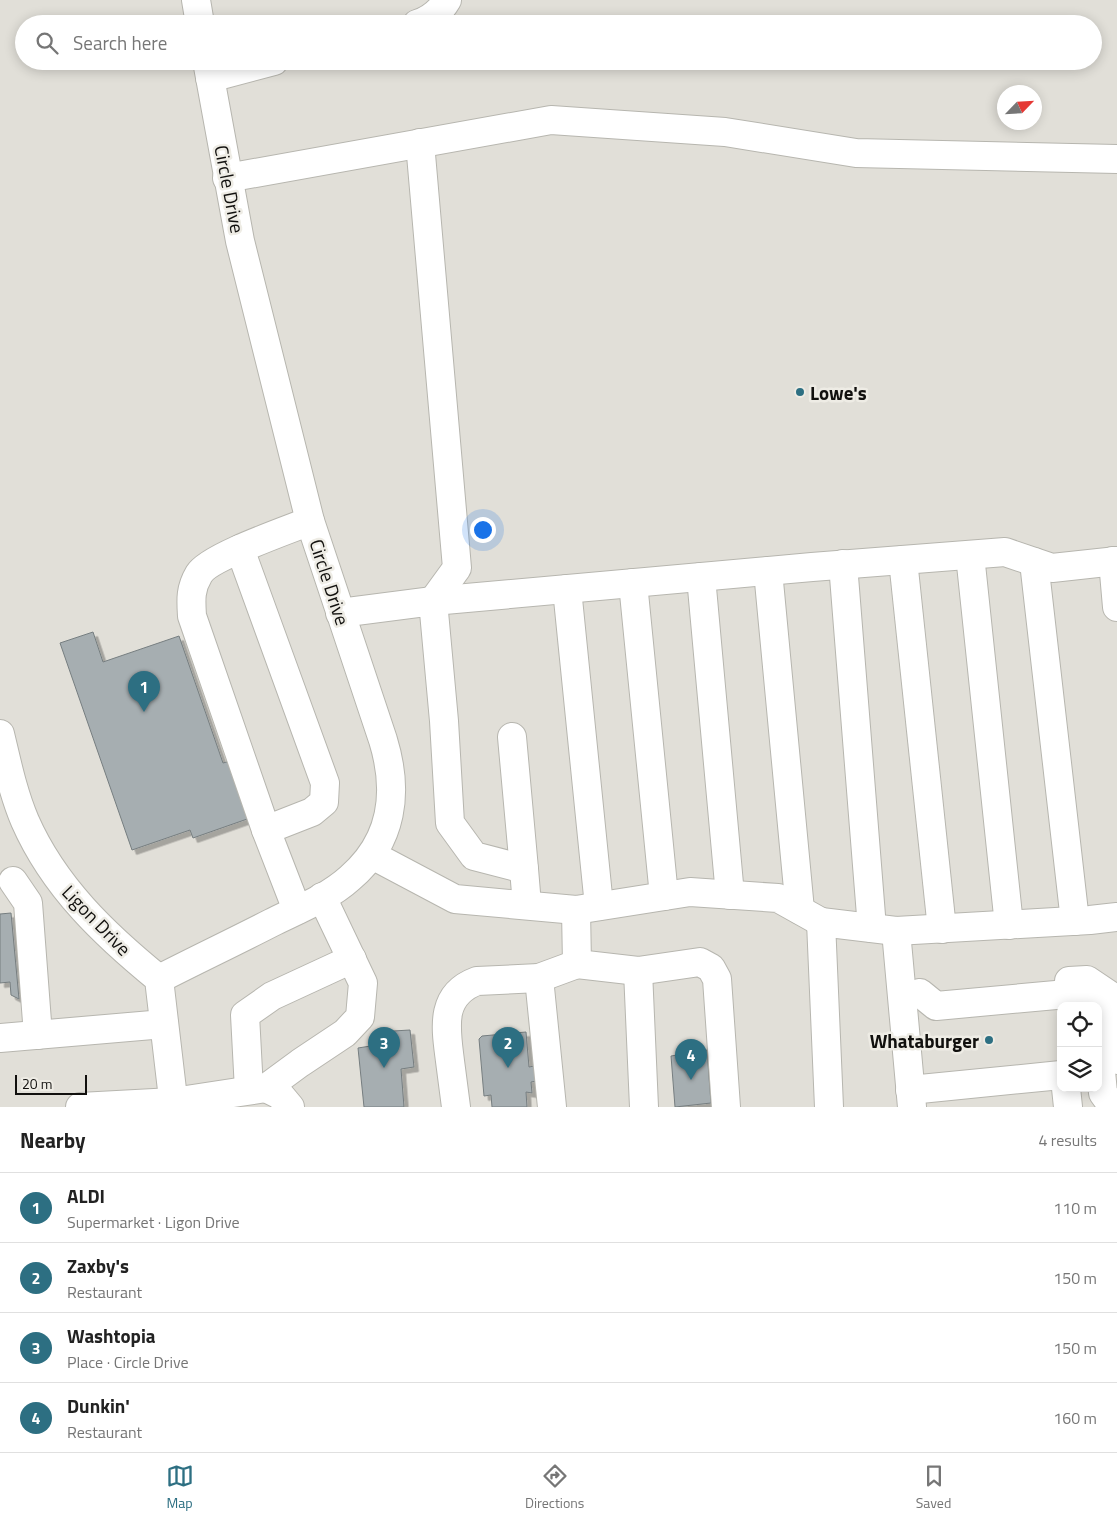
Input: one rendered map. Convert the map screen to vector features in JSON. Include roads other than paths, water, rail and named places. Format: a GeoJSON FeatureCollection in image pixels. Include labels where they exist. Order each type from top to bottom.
{"type":"FeatureCollection","features":[{"type":"Feature","properties":{"kind":"street"},"geometry":{"type":"LineString","coordinates":[[196,0],[198,15]]}},
{"type":"Feature","properties":{"kind":"street"},"geometry":{"type":"LineString","coordinates":[[434,15],[444,6],[446,0]]}},
{"type":"Feature","properties":{"kind":"street","name":"Circle Drive"},"geometry":{"type":"LineString","coordinates":[[159,979],[322,897],[350,879],[372,855],[387,824],[391,787],[389,762],[310,521],[240,241],[208,70]]}},
{"type":"Feature","properties":{"kind":"street"},"geometry":{"type":"LineString","coordinates":[[227,178],[550,120],[725,132],[856,153],[1117,159]]}},
{"type":"Feature","properties":{"kind":"street"},"geometry":{"type":"LineString","coordinates":[[420,143],[457,568],[433,601],[444,720],[450,823],[474,856],[524,869]]}},
{"type":"Feature","properties":{"kind":"street"},"geometry":{"type":"LineString","coordinates":[[297,910],[266,830],[192,616],[191,593],[199,573],[218,558],[310,521]]}},
{"type":"Feature","properties":{"kind":"street"},"geometry":{"type":"LineString","coordinates":[[240,549],[325,782],[324,802],[312,812],[266,830]]}},
{"type":"Feature","properties":{"kind":"street"},"geometry":{"type":"LineString","coordinates":[[340,612],[433,601],[843,564],[1005,552],[1052,568],[1115,561],[1117,607]]}},
{"type":"Feature","properties":{"kind":"street"},"geometry":{"type":"LineString","coordinates":[[970,555],[1008,925]]}},
{"type":"Feature","properties":{"kind":"street"},"geometry":{"type":"LineString","coordinates":[[903,560],[942,928]]}},
{"type":"Feature","properties":{"kind":"street"},"geometry":{"type":"LineString","coordinates":[[1034,562],[1075,921]]}},
{"type":"Feature","properties":{"kind":"street"},"geometry":{"type":"LineString","coordinates":[[843,564],[884,929],[911,994],[911,1099],[1057,1076]]}},
{"type":"Feature","properties":{"kind":"street"},"geometry":{"type":"LineString","coordinates":[[768,571],[810,916],[829,1107]]}},
{"type":"Feature","properties":{"kind":"street"},"geometry":{"type":"LineString","coordinates":[[700,577],[730,895]]}},
{"type":"Feature","properties":{"kind":"street"},"geometry":{"type":"LineString","coordinates":[[633,583],[664,896]]}},
{"type":"Feature","properties":{"kind":"street"},"geometry":{"type":"LineString","coordinates":[[567,589],[587,908],[577,964]]}},
{"type":"Feature","properties":{"kind":"street","name":"Ligon Drive"},"geometry":{"type":"LineString","coordinates":[[0,734],[10,777],[25,820],[58,879],[83,910],[110,937],[159,979]]}},
{"type":"Feature","properties":{"kind":"street"},"geometry":{"type":"LineString","coordinates":[[512,737],[527,905]]}},
{"type":"Feature","properties":{"kind":"street"},"geometry":{"type":"LineString","coordinates":[[372,855],[455,899],[587,908],[690,892],[778,898],[810,916],[884,929],[1008,925],[1117,918]]}},
{"type":"Feature","properties":{"kind":"street"},"geometry":{"type":"LineString","coordinates":[[38,1035],[28,903],[7,881],[46,860]]}},
{"type":"Feature","properties":{"kind":"street"},"geometry":{"type":"LineString","coordinates":[[80,1107],[173,1104],[258,1089],[345,1033],[360,1017],[363,983],[322,897]]}},
{"type":"Feature","properties":{"kind":"street"},"geometry":{"type":"LineString","coordinates":[[258,1089],[245,1015],[272,996],[352,959]]}},
{"type":"Feature","properties":{"kind":"street"},"geometry":{"type":"LineString","coordinates":[[456,1107],[446,1028],[451,1001],[469,984],[477,981],[539,978],[577,964],[638,971],[700,962],[711,968],[717,979],[726,1107]]}},
{"type":"Feature","properties":{"kind":"street"},"geometry":{"type":"LineString","coordinates":[[638,971],[644,1107]]}},
{"type":"Feature","properties":{"kind":"street"},"geometry":{"type":"LineString","coordinates":[[539,978],[552,1107]]}},
{"type":"Feature","properties":{"kind":"street"},"geometry":{"type":"LineString","coordinates":[[159,979],[173,1104]]}},
{"type":"Feature","properties":{"kind":"street"},"geometry":{"type":"LineString","coordinates":[[911,994],[936,1006],[1058,991],[1087,980],[1111,996],[1117,1060]]}},
{"type":"Feature","properties":{"kind":"street"},"geometry":{"type":"LineString","coordinates":[[0,1038],[164,1024]]}},
{"type":"Feature","properties":{"kind":"street"},"geometry":{"type":"LineString","coordinates":[[1099,1047],[1103,1093],[1115,1104]]}},
{"type":"Feature","properties":{"kind":"street"},"geometry":{"type":"LineString","coordinates":[[258,1089],[280,1095],[290,1107]]}},
{"type":"Feature","properties":{"kind":"street"},"geometry":{"type":"LineString","coordinates":[[1066,1092],[1068,1107]]}},
{"type":"Feature","properties":{"kind":"place","name":"Lowe's"},"geometry":{"type":"Point","coordinates":[800,392]}},
{"type":"Feature","properties":{"kind":"place","name":"ALDI"},"geometry":{"type":"Point","coordinates":[144,712]}},
{"type":"Feature","properties":{"kind":"place","name":"Whataburger"},"geometry":{"type":"Point","coordinates":[989,1040]}},
{"type":"Feature","properties":{"kind":"place","name":"Washtopia"},"geometry":{"type":"Point","coordinates":[384,1068]}},
{"type":"Feature","properties":{"kind":"place","name":"Zaxby's"},"geometry":{"type":"Point","coordinates":[508,1068]}},
{"type":"Feature","properties":{"kind":"place","name":"Dunkin'"},"geometry":{"type":"Point","coordinates":[691,1080]}}]}
